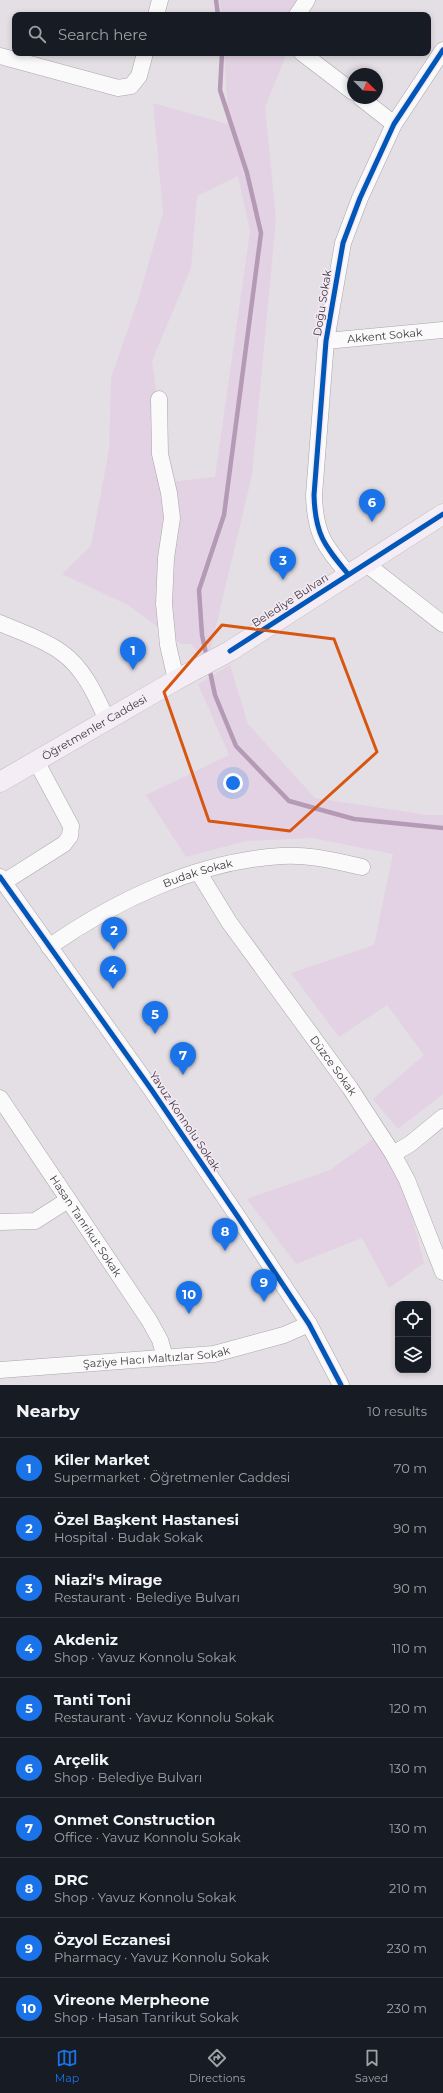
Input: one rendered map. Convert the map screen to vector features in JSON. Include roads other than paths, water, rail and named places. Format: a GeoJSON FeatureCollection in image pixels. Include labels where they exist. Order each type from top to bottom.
{"type":"FeatureCollection","features":[{"type":"Feature","properties":{"kind":"main road","name":"Belediye Bulvarı"},"geometry":{"type":"LineString","coordinates":[[182,676],[230,651],[443,514]]}},
{"type":"Feature","properties":{"kind":"main road","name":"Öğretmenler Caddesi"},"geometry":{"type":"LineString","coordinates":[[0,782],[182,676]]}},
{"type":"Feature","properties":{"kind":"street"},"geometry":{"type":"LineString","coordinates":[[157,12],[160,0]]}},
{"type":"Feature","properties":{"kind":"street"},"geometry":{"type":"LineString","coordinates":[[299,12],[307,0]]}},
{"type":"Feature","properties":{"kind":"street","name":"Doğu Sokak"},"geometry":{"type":"LineString","coordinates":[[348,574],[326,547],[318,528],[315,512],[314,484],[326,341],[343,243],[360,198],[394,124],[443,50]]}},
{"type":"Feature","properties":{"kind":"street"},"geometry":{"type":"LineString","coordinates":[[0,56],[118,88],[131,86],[139,76],[144,56]]}},
{"type":"Feature","properties":{"kind":"street"},"geometry":{"type":"LineString","coordinates":[[306,56],[347,87]]}},
{"type":"Feature","properties":{"kind":"street"},"geometry":{"type":"LineString","coordinates":[[369,104],[394,124]]}},
{"type":"Feature","properties":{"kind":"street","name":"Akkent Sokak"},"geometry":{"type":"LineString","coordinates":[[326,341],[443,330]]}},
{"type":"Feature","properties":{"kind":"street"},"geometry":{"type":"LineString","coordinates":[[159,399],[160,454],[169,493],[172,518],[166,558],[164,604],[168,645],[182,676]]}},
{"type":"Feature","properties":{"kind":"street"},"geometry":{"type":"LineString","coordinates":[[365,563],[443,624]]}},
{"type":"Feature","properties":{"kind":"street"},"geometry":{"type":"LineString","coordinates":[[0,623],[54,648],[69,658],[97,696],[107,720]]}},
{"type":"Feature","properties":{"kind":"street"},"geometry":{"type":"LineString","coordinates":[[2,879],[64,844],[70,836],[71,826],[36,761]]}},
{"type":"Feature","properties":{"kind":"street","name":"Budak Sokak"},"geometry":{"type":"LineString","coordinates":[[49,947],[70,932],[115,906],[171,881],[244,860],[282,856],[326,859],[362,867]]}},
{"type":"Feature","properties":{"kind":"street","name":"Düzce Sokak"},"geometry":{"type":"LineString","coordinates":[[199,873],[229,922],[350,1088],[393,1154],[407,1180],[443,1272]]}},
{"type":"Feature","properties":{"kind":"street","name":"Yavuz Konnolu Sokak"},"geometry":{"type":"LineString","coordinates":[[2,879],[151,1089],[309,1324],[340,1385]]}},
{"type":"Feature","properties":{"kind":"street","name":"Hasan Tanrikut Sokak"},"geometry":{"type":"LineString","coordinates":[[0,1098],[149,1320],[160,1340],[165,1357]]}},
{"type":"Feature","properties":{"kind":"street"},"geometry":{"type":"LineString","coordinates":[[393,1154],[410,1144],[443,1117]]}},
{"type":"Feature","properties":{"kind":"street"},"geometry":{"type":"LineString","coordinates":[[0,1222],[35,1221],[68,1200]]}},
{"type":"Feature","properties":{"kind":"street","name":"Şaziye Hacı Maltızlar Sokak"},"geometry":{"type":"LineString","coordinates":[[0,1370],[165,1357],[202,1356],[235,1349],[284,1335],[309,1324]]}},
{"type":"Feature","properties":{"kind":"waterway"},"geometry":{"type":"LineString","coordinates":[[216,0],[218,12]]}},
{"type":"Feature","properties":{"kind":"waterway"},"geometry":{"type":"LineString","coordinates":[[207,658],[202,635],[199,590],[224,515],[261,233],[247,173],[220,90],[222,56]]}},
{"type":"Feature","properties":{"kind":"waterway"},"geometry":{"type":"LineString","coordinates":[[209,667],[215,695],[236,746],[289,801],[354,819],[443,828]]}},
{"type":"Feature","properties":{"kind":"place","name":"Arçelik"},"geometry":{"type":"Point","coordinates":[372,522]}},
{"type":"Feature","properties":{"kind":"place","name":"Niazi's Mirage"},"geometry":{"type":"Point","coordinates":[283,580]}},
{"type":"Feature","properties":{"kind":"place","name":"Kiler Market"},"geometry":{"type":"Point","coordinates":[133,670]}},
{"type":"Feature","properties":{"kind":"place","name":"Özel Başkent Hastanesi"},"geometry":{"type":"Point","coordinates":[114,950]}},
{"type":"Feature","properties":{"kind":"place","name":"Akdeniz"},"geometry":{"type":"Point","coordinates":[113,989]}},
{"type":"Feature","properties":{"kind":"place","name":"Tanti Toni"},"geometry":{"type":"Point","coordinates":[155,1034]}},
{"type":"Feature","properties":{"kind":"place","name":"Onmet Construction"},"geometry":{"type":"Point","coordinates":[183,1075]}},
{"type":"Feature","properties":{"kind":"place","name":"DRC"},"geometry":{"type":"Point","coordinates":[225,1251]}},
{"type":"Feature","properties":{"kind":"place","name":"Özyol Eczanesi"},"geometry":{"type":"Point","coordinates":[264,1302]}},
{"type":"Feature","properties":{"kind":"place","name":"Vireone Merpheone"},"geometry":{"type":"Point","coordinates":[189,1314]}}]}
